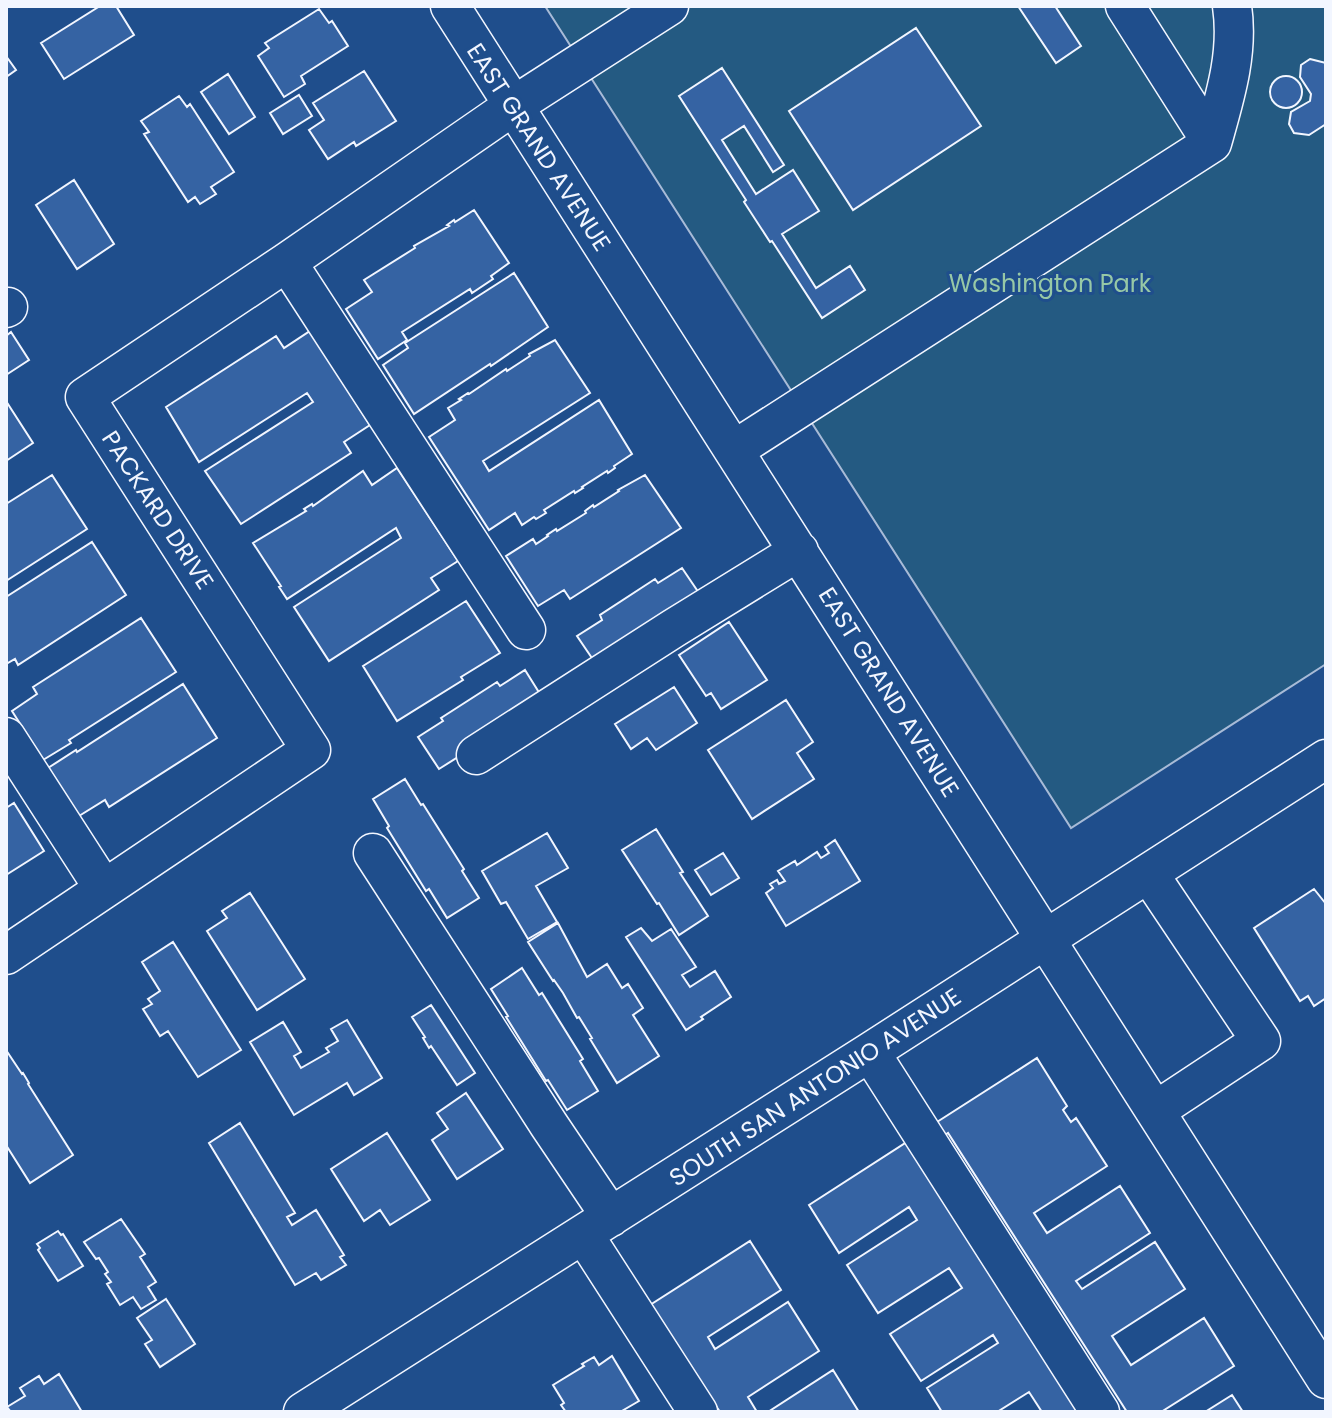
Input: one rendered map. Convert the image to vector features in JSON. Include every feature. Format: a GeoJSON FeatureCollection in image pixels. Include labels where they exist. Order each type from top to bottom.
{"type":"FeatureCollection","features":[{"type":"Feature","properties":{"kind":"street","name":"EAST GRAND AVENUE"},"geometry":{"type":"LineString","coordinates":[[450,6],[1326,1379]]}},
{"type":"Feature","properties":{"kind":"street","name":"PACKARD DRIVE"},"geometry":{"type":"LineString","coordinates":[[6,955],[311,750],[85,397],[513,106],[669,6]]}},
{"type":"Feature","properties":{"kind":"street"},"geometry":{"type":"LineString","coordinates":[[1125,6],[1212,143]]}},
{"type":"Feature","properties":{"kind":"street"},"geometry":{"type":"LineString","coordinates":[[734,450],[1212,143],[1230,79],[1235,27],[1232,6]]}},
{"type":"Feature","properties":{"kind":"street"},"geometry":{"type":"LineString","coordinates":[[287,262],[526,630]]}},
{"type":"Feature","properties":{"kind":"street"},"geometry":{"type":"LineString","coordinates":[[476,755],[799,551]]}},
{"type":"Feature","properties":{"kind":"street"},"geometry":{"type":"LineString","coordinates":[[6,737],[104,889]]}},
{"type":"Feature","properties":{"kind":"street","name":"SOUTH SAN ANTONIO AVENUE"},"geometry":{"type":"LineString","coordinates":[[303,1412],[1326,759]]}},
{"type":"Feature","properties":{"kind":"street"},"geometry":{"type":"LineString","coordinates":[[373,853],[549,1125],[597,1226],[698,1412]]}},
{"type":"Feature","properties":{"kind":"street"},"geometry":{"type":"LineString","coordinates":[[1149,874],[1261,1041],[1155,1111]]}},
{"type":"Feature","properties":{"kind":"street"},"geometry":{"type":"LineString","coordinates":[[870,1052],[1100,1412]]}},
{"type":"Feature","properties":{"kind":"green space","name":"Washington Park"},"geometry":{"type":"Polygon","coordinates":[[[545,6],[1326,6],[1326,664],[1071,828],[545,6]]]}},
{"type":"Feature","properties":{"kind":"building"},"geometry":{"type":"Polygon","coordinates":[[[100,6],[116,6],[134,35],[64,79],[41,43],[100,6]]]}},
{"type":"Feature","properties":{"kind":"building"},"geometry":{"type":"Polygon","coordinates":[[[1018,6],[1055,6],[1081,46],[1056,63],[1018,6]]]}},
{"type":"Feature","properties":{"kind":"building"},"geometry":{"type":"Polygon","coordinates":[[[319,9],[329,23],[332,21],[348,46],[301,76],[305,84],[284,97],[258,56],[269,48],[265,43],[319,9]]]}},
{"type":"Feature","properties":{"kind":"building"},"geometry":{"type":"Polygon","coordinates":[[[916,28],[981,126],[853,210],[789,111],[916,28]]]}},
{"type":"Feature","properties":{"kind":"building"},"geometry":{"type":"Polygon","coordinates":[[[6,56],[16,70],[6,77],[6,56]]]}},
{"type":"Feature","properties":{"kind":"building"},"geometry":{"type":"Polygon","coordinates":[[[1310,59],[1326,63],[1326,124],[1309,135],[1294,133],[1289,124],[1291,112],[1310,101],[1311,94],[1300,77],[1301,65],[1310,59]]]}},
{"type":"Feature","properties":{"kind":"building"},"geometry":{"type":"Polygon","coordinates":[[[722,68],[784,165],[773,172],[744,126],[722,140],[756,194],[793,170],[819,211],[782,234],[816,288],[850,266],[865,290],[822,318],[744,202],[746,200],[679,96],[722,68]]]}},
{"type":"Feature","properties":{"kind":"building"},"geometry":{"type":"Polygon","coordinates":[[[364,71],[396,121],[328,159],[309,130],[324,120],[313,103],[364,71]]]}},
{"type":"Feature","properties":{"kind":"building"},"geometry":{"type":"Polygon","coordinates":[[[228,74],[255,117],[229,134],[201,92],[228,74]]]}},
{"type":"Feature","properties":{"kind":"building"},"geometry":{"type":"Polygon","coordinates":[[[1286,76],[1298,80],[1302,92],[1298,104],[1286,108],[1274,104],[1270,92],[1274,80],[1286,76]]]}},
{"type":"Feature","properties":{"kind":"building"},"geometry":{"type":"Polygon","coordinates":[[[299,95],[312,116],[283,134],[270,113],[299,95]]]}},
{"type":"Feature","properties":{"kind":"building"},"geometry":{"type":"Polygon","coordinates":[[[179,96],[187,107],[190,104],[234,172],[211,187],[216,194],[200,204],[195,197],[188,202],[144,134],[149,132],[141,121],[179,96]]]}},
{"type":"Feature","properties":{"kind":"building"},"geometry":{"type":"Polygon","coordinates":[[[74,180],[114,244],[77,269],[36,205],[74,180]]]}},
{"type":"Feature","properties":{"kind":"building"},"geometry":{"type":"Polygon","coordinates":[[[474,210],[509,263],[472,293],[470,289],[402,332],[407,340],[378,359],[346,309],[372,292],[364,280],[474,210]]]}},
{"type":"Feature","properties":{"kind":"building"},"geometry":{"type":"Polygon","coordinates":[[[514,273],[548,327],[414,414],[383,365],[408,348],[405,343],[514,273]]]}},
{"type":"Feature","properties":{"kind":"building"},"geometry":{"type":"Polygon","coordinates":[[[310,331],[370,425],[344,442],[351,453],[241,524],[205,471],[313,402],[307,393],[199,462],[166,407],[276,336],[284,348],[310,331]]]}},
{"type":"Feature","properties":{"kind":"building"},"geometry":{"type":"Polygon","coordinates":[[[11,332],[29,360],[6,375],[6,336],[11,332]]]}},
{"type":"Feature","properties":{"kind":"building"},"geometry":{"type":"Polygon","coordinates":[[[555,340],[590,393],[483,461],[489,471],[599,400],[632,454],[608,473],[544,510],[546,513],[536,519],[534,517],[522,525],[515,513],[489,530],[429,437],[455,420],[448,408],[459,399],[555,340]]]}},
{"type":"Feature","properties":{"kind":"building"},"geometry":{"type":"Polygon","coordinates":[[[6,401],[33,443],[6,461],[6,401]]]}},
{"type":"Feature","properties":{"kind":"building"},"geometry":{"type":"Polygon","coordinates":[[[397,468],[458,561],[431,578],[439,590],[329,661],[294,607],[401,538],[396,528],[287,599],[253,543],[363,471],[372,485],[397,468]]]}},
{"type":"Feature","properties":{"kind":"building"},"geometry":{"type":"Polygon","coordinates":[[[52,475],[87,529],[6,581],[6,504],[52,475]]]}},
{"type":"Feature","properties":{"kind":"building"},"geometry":{"type":"Polygon","coordinates":[[[645,475],[681,528],[570,599],[564,590],[538,606],[506,556],[533,539],[536,544],[586,513],[593,505],[645,475]]]}},
{"type":"Feature","properties":{"kind":"building"},"geometry":{"type":"Polygon","coordinates":[[[92,542],[126,595],[18,665],[15,659],[6,664],[6,597],[92,542]]]}},
{"type":"Feature","properties":{"kind":"building"},"geometry":{"type":"Polygon","coordinates":[[[682,568],[703,599],[598,667],[577,636],[602,620],[600,615],[655,579],[658,583],[682,568]]]}},
{"type":"Feature","properties":{"kind":"building"},"geometry":{"type":"Polygon","coordinates":[[[466,601],[500,653],[397,721],[363,666],[466,601]]]}},
{"type":"Feature","properties":{"kind":"building"},"geometry":{"type":"Polygon","coordinates":[[[141,618],[176,672],[43,760],[12,711],[37,694],[33,687],[141,618]]]}},
{"type":"Feature","properties":{"kind":"building"},"geometry":{"type":"Polygon","coordinates":[[[729,622],[767,680],[721,709],[711,693],[706,696],[679,655],[729,622]]]}},
{"type":"Feature","properties":{"kind":"building"},"geometry":{"type":"Polygon","coordinates":[[[525,670],[545,702],[439,769],[418,737],[443,721],[441,718],[497,682],[500,686],[525,670]]]}},
{"type":"Feature","properties":{"kind":"building"},"geometry":{"type":"Polygon","coordinates":[[[183,684],[217,738],[109,807],[105,800],[79,816],[48,768],[183,684]]]}},
{"type":"Feature","properties":{"kind":"building"},"geometry":{"type":"Polygon","coordinates":[[[674,687],[697,723],[656,750],[647,738],[631,749],[615,724],[674,687]]]}},
{"type":"Feature","properties":{"kind":"building"},"geometry":{"type":"Polygon","coordinates":[[[786,700],[813,742],[797,753],[814,779],[752,819],[708,750],[786,700]]]}},
{"type":"Feature","properties":{"kind":"building"},"geometry":{"type":"Polygon","coordinates":[[[405,779],[464,869],[462,871],[479,898],[447,918],[429,889],[426,891],[373,799],[405,779]]]}},
{"type":"Feature","properties":{"kind":"building"},"geometry":{"type":"Polygon","coordinates":[[[14,803],[44,851],[6,875],[6,808],[14,803]]]}},
{"type":"Feature","properties":{"kind":"building"},"geometry":{"type":"Polygon","coordinates":[[[656,829],[708,916],[679,935],[622,850],[656,829]]]}},
{"type":"Feature","properties":{"kind":"building"},"geometry":{"type":"Polygon","coordinates":[[[547,833],[568,868],[536,886],[557,922],[528,939],[506,902],[501,904],[482,871],[547,833]]]}},
{"type":"Feature","properties":{"kind":"building"},"geometry":{"type":"Polygon","coordinates":[[[835,840],[860,881],[786,926],[766,893],[773,888],[770,884],[777,880],[779,884],[785,881],[778,871],[795,861],[797,865],[817,852],[821,858],[829,853],[825,847],[835,840]]]}},
{"type":"Feature","properties":{"kind":"building"},"geometry":{"type":"Polygon","coordinates":[[[723,853],[739,878],[711,895],[695,870],[723,853]]]}},
{"type":"Feature","properties":{"kind":"building"},"geometry":{"type":"Polygon","coordinates":[[[1314,889],[1326,904],[1326,998],[1314,1006],[1308,996],[1300,1001],[1254,928],[1314,889]]]}},
{"type":"Feature","properties":{"kind":"building"},"geometry":{"type":"Polygon","coordinates":[[[250,893],[305,979],[257,1010],[207,931],[227,918],[222,911],[250,893]]]}},
{"type":"Feature","properties":{"kind":"building"},"geometry":{"type":"Polygon","coordinates":[[[558,923],[587,977],[607,964],[622,988],[628,984],[643,1008],[633,1015],[659,1056],[617,1083],[579,1017],[528,942],[558,923]]]}},
{"type":"Feature","properties":{"kind":"building"},"geometry":{"type":"Polygon","coordinates":[[[641,928],[652,941],[671,929],[696,967],[682,975],[690,987],[715,971],[731,997],[686,1030],[626,937],[641,928]]]}},
{"type":"Feature","properties":{"kind":"building"},"geometry":{"type":"Polygon","coordinates":[[[173,942],[241,1050],[198,1077],[168,1031],[160,1036],[143,1009],[152,1004],[148,999],[160,991],[142,962],[173,942]]]}},
{"type":"Feature","properties":{"kind":"building"},"geometry":{"type":"Polygon","coordinates":[[[522,968],[539,995],[542,993],[583,1059],[580,1061],[598,1091],[567,1110],[491,989],[522,968]]]}},
{"type":"Feature","properties":{"kind":"building"},"geometry":{"type":"Polygon","coordinates":[[[431,1005],[475,1073],[457,1085],[431,1046],[429,1048],[412,1017],[431,1005]]]}},
{"type":"Feature","properties":{"kind":"building"},"geometry":{"type":"Polygon","coordinates":[[[347,1020],[382,1078],[354,1095],[347,1083],[294,1115],[250,1042],[283,1022],[301,1052],[294,1056],[301,1068],[329,1052],[326,1048],[338,1041],[331,1029],[347,1020]]]}},
{"type":"Feature","properties":{"kind":"building"},"geometry":{"type":"Polygon","coordinates":[[[6,1050],[73,1155],[30,1183],[6,1145],[6,1050]]]}},
{"type":"Feature","properties":{"kind":"building"},"geometry":{"type":"Polygon","coordinates":[[[1037,1058],[1067,1106],[1063,1110],[1071,1122],[1076,1118],[1107,1166],[1034,1213],[1047,1233],[1120,1186],[1150,1233],[1076,1281],[1082,1289],[1155,1242],[1185,1289],[1112,1336],[1131,1365],[1204,1318],[1234,1366],[1161,1412],[1127,1412],[948,1133],[945,1135],[937,1122],[1037,1058]]]}},
{"type":"Feature","properties":{"kind":"building"},"geometry":{"type":"Polygon","coordinates":[[[466,1093],[503,1149],[457,1179],[432,1140],[448,1129],[437,1113],[466,1093]]]}},
{"type":"Feature","properties":{"kind":"building"},"geometry":{"type":"Polygon","coordinates":[[[240,1123],[295,1213],[287,1217],[292,1225],[316,1210],[344,1255],[340,1257],[346,1265],[321,1280],[316,1273],[295,1285],[209,1143],[240,1123]]]}},
{"type":"Feature","properties":{"kind":"building"},"geometry":{"type":"Polygon","coordinates":[[[387,1133],[430,1200],[390,1225],[380,1210],[364,1221],[331,1169],[387,1133]]]}},
{"type":"Feature","properties":{"kind":"building"},"geometry":{"type":"Polygon","coordinates":[[[910,1140],[1080,1412],[1042,1412],[1029,1392],[997,1412],[942,1412],[927,1388],[998,1343],[993,1335],[921,1381],[890,1334],[962,1288],[949,1268],[878,1313],[847,1265],[917,1220],[909,1207],[839,1253],[809,1205],[910,1140]]]}},
{"type":"Feature","properties":{"kind":"building"},"geometry":{"type":"Polygon","coordinates":[[[121,1219],[145,1254],[140,1257],[156,1282],[148,1287],[156,1300],[141,1309],[133,1297],[120,1305],[107,1284],[111,1282],[105,1274],[108,1272],[84,1242],[121,1219]]]}},
{"type":"Feature","properties":{"kind":"building"},"geometry":{"type":"Polygon","coordinates":[[[58,1231],[83,1266],[58,1281],[37,1244],[58,1231]]]}},
{"type":"Feature","properties":{"kind":"building"},"geometry":{"type":"Polygon","coordinates":[[[750,1241],[781,1290],[708,1337],[715,1349],[788,1302],[819,1351],[748,1397],[757,1412],[720,1412],[650,1305],[750,1241]]]}},
{"type":"Feature","properties":{"kind":"building"},"geometry":{"type":"Polygon","coordinates":[[[166,1299],[195,1344],[160,1367],[145,1344],[152,1340],[137,1318],[166,1299]]]}},
{"type":"Feature","properties":{"kind":"building"},"geometry":{"type":"Polygon","coordinates":[[[612,1356],[639,1401],[620,1412],[566,1412],[553,1385],[594,1357],[599,1365],[612,1356]]]}},
{"type":"Feature","properties":{"kind":"building"},"geometry":{"type":"Polygon","coordinates":[[[833,1370],[859,1412],[768,1412],[833,1370]]]}},
{"type":"Feature","properties":{"kind":"building"},"geometry":{"type":"Polygon","coordinates":[[[59,1374],[82,1412],[11,1412],[7,1407],[25,1396],[20,1388],[39,1376],[44,1384],[59,1374]]]}},
{"type":"Feature","properties":{"kind":"building"},"geometry":{"type":"Polygon","coordinates":[[[1232,1395],[1243,1412],[1205,1412],[1232,1395]]]}}]}
